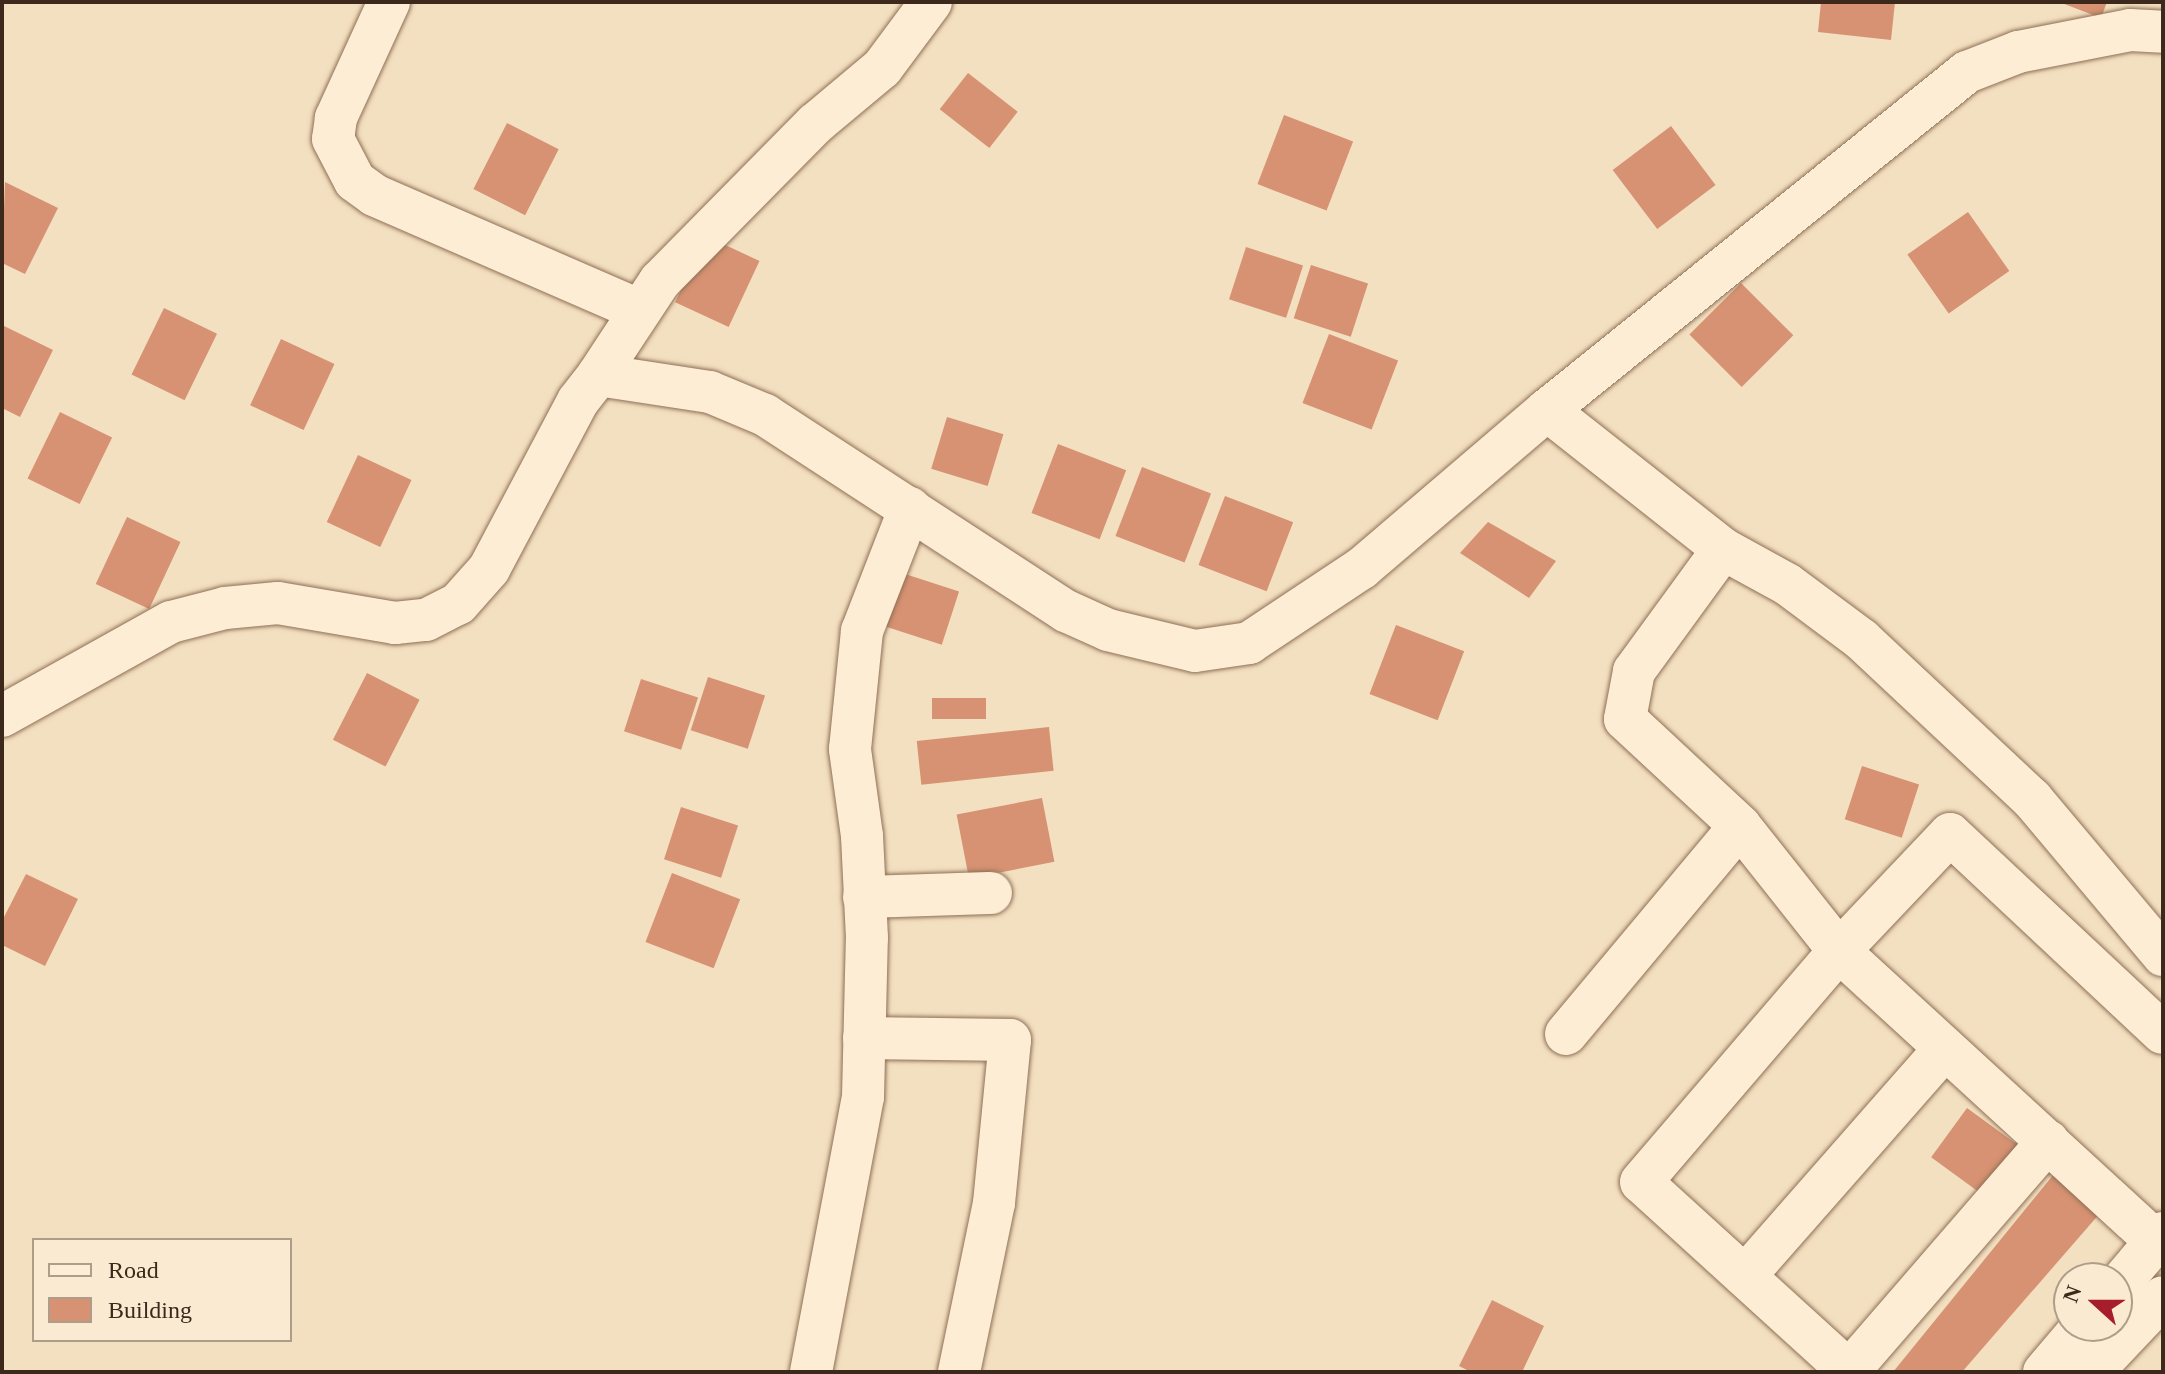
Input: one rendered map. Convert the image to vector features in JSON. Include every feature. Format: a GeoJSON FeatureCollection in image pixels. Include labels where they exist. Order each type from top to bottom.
{"type":"FeatureCollection","features":[{"type":"Feature","properties":{"kind":"street"},"geometry":{"type":"LineString","coordinates":[[389,2],[336,118],[333,139],[355,181],[374,195],[636,309]]}},
{"type":"Feature","properties":{"kind":"street"},"geometry":{"type":"LineString","coordinates":[[2,716],[171,622],[225,608],[278,603],[395,623],[426,620],[458,604],[489,569],[578,401],[598,375],[636,309],[739,199],[882,68],[931,2]]}},
{"type":"Feature","properties":{"kind":"street"},"geometry":{"type":"LineString","coordinates":[[598,375],[710,392],[765,415],[1066,611],[1108,630],[1195,651],[1249,643],[1362,568],[1547,410],[1967,72],[2018,52],[2130,30],[2163,32]]}},
{"type":"Feature","properties":{"kind":"street"},"geometry":{"type":"LineString","coordinates":[[1547,410],[1723,549],[1787,584],[1862,640],[2032,799],[2163,955]]}},
{"type":"Feature","properties":{"kind":"street"},"geometry":{"type":"LineString","coordinates":[[811,1372],[863,1097],[864,897],[850,749],[862,631],[910,508]]}},
{"type":"Feature","properties":{"kind":"street"},"geometry":{"type":"LineString","coordinates":[[1723,549],[1634,671],[1626,695],[1625,719],[1740,826],[1839,951],[2048,1141],[2160,1237],[2133,1268]]}},
{"type":"Feature","properties":{"kind":"street"},"geometry":{"type":"LineString","coordinates":[[1566,1034],[1740,826]]}},
{"type":"Feature","properties":{"kind":"street"},"geometry":{"type":"LineString","coordinates":[[2048,1141],[1850,1372],[1641,1182],[1839,951],[1950,834],[2163,1033]]}},
{"type":"Feature","properties":{"kind":"street"},"geometry":{"type":"LineString","coordinates":[[864,897],[991,893]]}},
{"type":"Feature","properties":{"kind":"street"},"geometry":{"type":"LineString","coordinates":[[864,1038],[1010,1040],[994,1203],[959,1372]]}},
{"type":"Feature","properties":{"kind":"street"},"geometry":{"type":"LineString","coordinates":[[1745,1276],[1945,1048]]}},
{"type":"Feature","properties":{"kind":"street"},"geometry":{"type":"LineString","coordinates":[[2092,1372],[2163,1297]]}},
{"type":"Feature","properties":{"kind":"street"},"geometry":{"type":"LineString","coordinates":[[2044,1372],[2069,1342]]}},
{"type":"Feature","properties":{"kind":"building"},"geometry":{"type":"Polygon","coordinates":[[[1821,2],[1895,2],[1891,40],[1818,32],[1821,2]]]}},
{"type":"Feature","properties":{"kind":"building"},"geometry":{"type":"Polygon","coordinates":[[[2059,2],[2107,2],[2101,18],[2059,2]]]}},
{"type":"Feature","properties":{"kind":"building"},"geometry":{"type":"Polygon","coordinates":[[[968,73],[1018,112],[989,148],[940,109],[968,73]]]}},
{"type":"Feature","properties":{"kind":"building"},"geometry":{"type":"Polygon","coordinates":[[[1284,115],[1353,142],[1327,211],[1257,184],[1284,115]]]}},
{"type":"Feature","properties":{"kind":"building"},"geometry":{"type":"Polygon","coordinates":[[[507,123],[559,149],[525,215],[473,189],[507,123]]]}},
{"type":"Feature","properties":{"kind":"building"},"geometry":{"type":"Polygon","coordinates":[[[1671,126],[1716,185],[1657,229],[1613,170],[1671,126]]]}},
{"type":"Feature","properties":{"kind":"building"},"geometry":{"type":"Polygon","coordinates":[[[5,182],[58,208],[25,274],[2,263],[5,182]]]}},
{"type":"Feature","properties":{"kind":"building"},"geometry":{"type":"Polygon","coordinates":[[[1968,212],[2009,271],[1949,313],[1907,254],[1968,212]]]}},
{"type":"Feature","properties":{"kind":"building"},"geometry":{"type":"Polygon","coordinates":[[[706,236],[759,261],[729,327],[675,302],[706,236]]]}},
{"type":"Feature","properties":{"kind":"building"},"geometry":{"type":"Polygon","coordinates":[[[1246,247],[1303,266],[1286,318],[1229,299],[1246,247]]]}},
{"type":"Feature","properties":{"kind":"building"},"geometry":{"type":"Polygon","coordinates":[[[1311,265],[1368,284],[1351,337],[1294,318],[1311,265]]]}},
{"type":"Feature","properties":{"kind":"building"},"geometry":{"type":"Polygon","coordinates":[[[1741,283],[1793,335],[1742,387],[1689,335],[1741,283]]]}},
{"type":"Feature","properties":{"kind":"building"},"geometry":{"type":"Polygon","coordinates":[[[164,308],[217,334],[185,400],[132,375],[164,308]]]}},
{"type":"Feature","properties":{"kind":"building"},"geometry":{"type":"Polygon","coordinates":[[[2,325],[53,350],[20,417],[2,408],[2,325]]]}},
{"type":"Feature","properties":{"kind":"building"},"geometry":{"type":"Polygon","coordinates":[[[1329,334],[1398,361],[1372,430],[1302,403],[1329,334]]]}},
{"type":"Feature","properties":{"kind":"building"},"geometry":{"type":"Polygon","coordinates":[[[281,339],[334,364],[304,430],[250,405],[281,339]]]}},
{"type":"Feature","properties":{"kind":"building"},"geometry":{"type":"Polygon","coordinates":[[[60,412],[112,437],[80,504],[28,479],[60,412]]]}},
{"type":"Feature","properties":{"kind":"building"},"geometry":{"type":"Polygon","coordinates":[[[947,417],[1003,434],[988,486],[931,469],[947,417]]]}},
{"type":"Feature","properties":{"kind":"building"},"geometry":{"type":"Polygon","coordinates":[[[1058,444],[1126,470],[1100,539],[1031,513],[1058,444]]]}},
{"type":"Feature","properties":{"kind":"building"},"geometry":{"type":"Polygon","coordinates":[[[358,455],[411,480],[380,547],[327,522],[358,455]]]}},
{"type":"Feature","properties":{"kind":"building"},"geometry":{"type":"Polygon","coordinates":[[[1142,467],[1211,494],[1185,563],[1115,536],[1142,467]]]}},
{"type":"Feature","properties":{"kind":"building"},"geometry":{"type":"Polygon","coordinates":[[[1225,496],[1293,522],[1267,591],[1198,565],[1225,496]]]}},
{"type":"Feature","properties":{"kind":"building"},"geometry":{"type":"Polygon","coordinates":[[[127,517],[180,542],[149,609],[96,584],[127,517]]]}},
{"type":"Feature","properties":{"kind":"building"},"geometry":{"type":"Polygon","coordinates":[[[1488,522],[1556,561],[1529,598],[1460,553],[1488,522]]]}},
{"type":"Feature","properties":{"kind":"building"},"geometry":{"type":"Polygon","coordinates":[[[902,573],[959,592],[942,645],[885,626],[902,573]]]}},
{"type":"Feature","properties":{"kind":"building"},"geometry":{"type":"Polygon","coordinates":[[[1396,625],[1464,651],[1438,720],[1369,694],[1396,625]]]}},
{"type":"Feature","properties":{"kind":"building"},"geometry":{"type":"Polygon","coordinates":[[[367,673],[420,700],[386,767],[333,740],[367,673]]]}},
{"type":"Feature","properties":{"kind":"building"},"geometry":{"type":"Polygon","coordinates":[[[708,677],[765,696],[748,749],[691,730],[708,677]]]}},
{"type":"Feature","properties":{"kind":"building"},"geometry":{"type":"Polygon","coordinates":[[[641,679],[698,698],[681,750],[624,731],[641,679]]]}},
{"type":"Feature","properties":{"kind":"building"},"geometry":{"type":"Polygon","coordinates":[[[932,698],[986,698],[986,719],[932,719],[932,698]]]}},
{"type":"Feature","properties":{"kind":"building"},"geometry":{"type":"Polygon","coordinates":[[[1049,727],[1054,771],[921,785],[917,741],[1049,727]]]}},
{"type":"Feature","properties":{"kind":"building"},"geometry":{"type":"Polygon","coordinates":[[[1862,766],[1919,785],[1902,838],[1845,819],[1862,766]]]}},
{"type":"Feature","properties":{"kind":"building"},"geometry":{"type":"Polygon","coordinates":[[[1042,798],[1054,862],[969,878],[957,815],[1042,798]]]}},
{"type":"Feature","properties":{"kind":"building"},"geometry":{"type":"Polygon","coordinates":[[[681,807],[738,826],[721,878],[664,859],[681,807]]]}},
{"type":"Feature","properties":{"kind":"building"},"geometry":{"type":"Polygon","coordinates":[[[672,873],[740,899],[714,968],[645,942],[672,873]]]}},
{"type":"Feature","properties":{"kind":"building"},"geometry":{"type":"Polygon","coordinates":[[[26,874],[78,899],[45,966],[2,945],[2,921],[26,874]]]}},
{"type":"Feature","properties":{"kind":"building"},"geometry":{"type":"Polygon","coordinates":[[[1967,1108],[2021,1147],[1985,1197],[1931,1157],[1967,1108]]]}},
{"type":"Feature","properties":{"kind":"building"},"geometry":{"type":"Polygon","coordinates":[[[2058,1169],[2101,1212],[2058,1262],[2053,1262],[2053,1267],[1962,1372],[1893,1372],[2058,1169]]]}},
{"type":"Feature","properties":{"kind":"building"},"geometry":{"type":"Polygon","coordinates":[[[1492,1300],[1544,1326],[1522,1372],[1471,1372],[1459,1366],[1492,1300]]]}}]}
